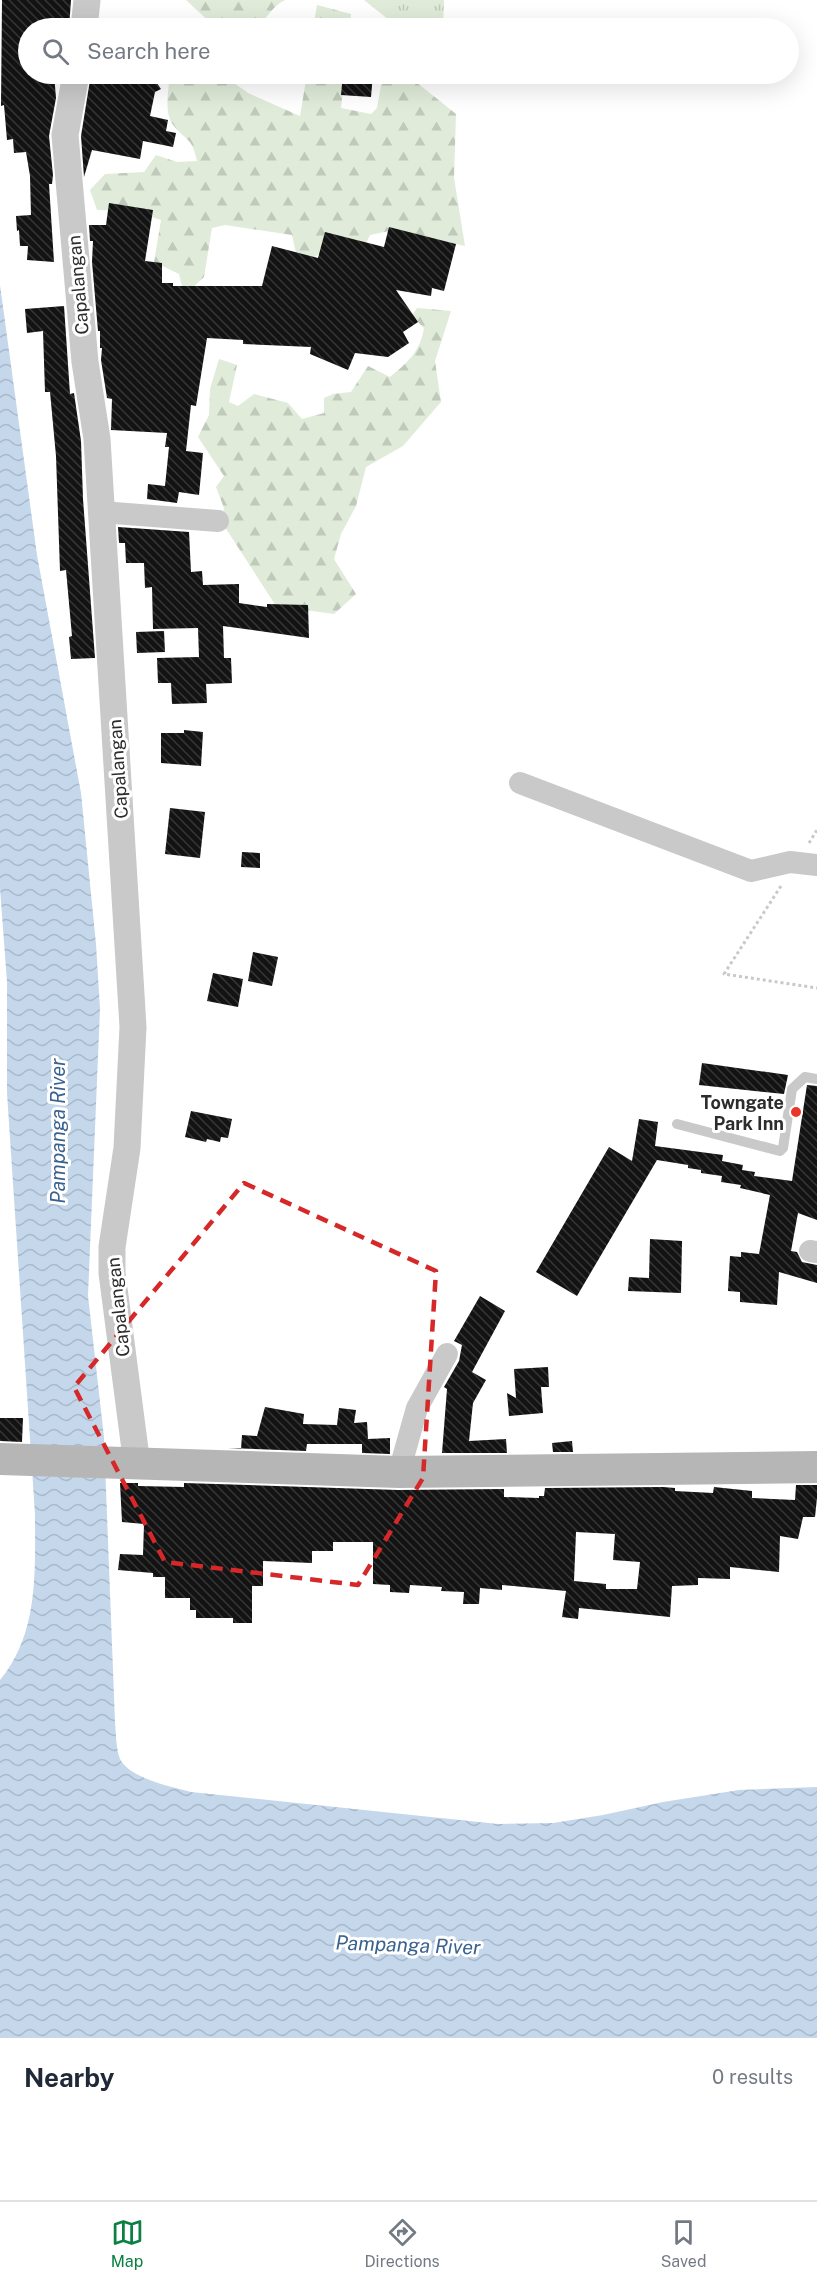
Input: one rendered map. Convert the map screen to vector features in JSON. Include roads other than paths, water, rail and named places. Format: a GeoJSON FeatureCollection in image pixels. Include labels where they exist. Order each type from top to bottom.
{"type":"FeatureCollection","features":[{"type":"Feature","properties":{"kind":"main road"},"geometry":{"type":"LineString","coordinates":[[13,1459],[399,1472],[817,1467]]}},
{"type":"Feature","properties":{"kind":"street"},"geometry":{"type":"LineString","coordinates":[[85,18],[87,0]]}},
{"type":"Feature","properties":{"kind":"street","name":"Capalangan"},"geometry":{"type":"LineString","coordinates":[[74,84],[65,135],[85,362],[97,439],[133,1027],[127,1148],[112,1247],[127,1464]]}},
{"type":"Feature","properties":{"kind":"street"},"geometry":{"type":"LineString","coordinates":[[101,512],[218,521]]}},
{"type":"Feature","properties":{"kind":"street"},"geometry":{"type":"LineString","coordinates":[[520,783],[751,871],[811,857]]}},
{"type":"Feature","properties":{"kind":"street"},"geometry":{"type":"LineString","coordinates":[[399,1472],[417,1408],[447,1354]]}},
{"type":"Feature","properties":{"kind":"lane"},"geometry":{"type":"LineString","coordinates":[[677,1124],[780,1150],[783,1148],[792,1089],[805,1077],[817,1079]]}},
{"type":"Feature","properties":{"kind":"water","name":"Pampanga River"},"geometry":{"type":"Polygon","coordinates":[[[0,285],[37,555],[81,793],[96,944],[100,1009],[88,1296],[104,1437],[115,1722],[120,1759],[125,1766],[141,1776],[191,1792],[498,1824],[553,1823],[739,1790],[817,1787],[817,2038],[0,2038],[0,1680],[13,1662],[28,1622],[34,1579],[35,1514],[7,1093],[7,982],[0,888],[0,285]]]}},
{"type":"Feature","properties":{"kind":"place","name":"Towngate Park Inn"},"geometry":{"type":"Point","coordinates":[796,1112]}}]}
